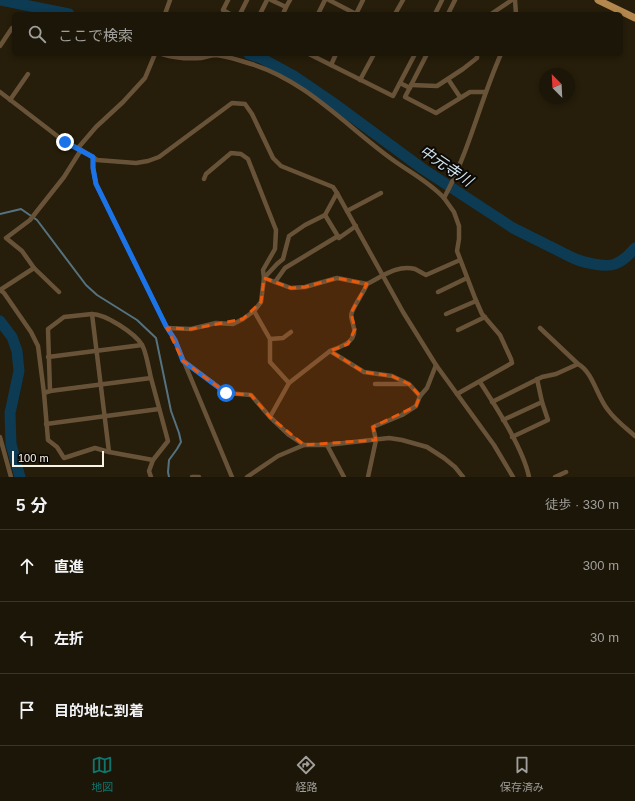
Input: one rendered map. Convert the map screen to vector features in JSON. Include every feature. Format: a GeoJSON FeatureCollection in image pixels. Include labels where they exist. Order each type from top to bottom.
{"type":"FeatureCollection","features":[{"type":"Feature","properties":{"kind":"main road"},"geometry":{"type":"LineString","coordinates":[[598,0],[623,12]]}},
{"type":"Feature","properties":{"kind":"main road"},"geometry":{"type":"LineString","coordinates":[[623,12],[635,18]]}},
{"type":"Feature","properties":{"kind":"street"},"geometry":{"type":"LineString","coordinates":[[166,12],[170,0]]}},
{"type":"Feature","properties":{"kind":"street"},"geometry":{"type":"LineString","coordinates":[[226,12],[223,10],[228,0]]}},
{"type":"Feature","properties":{"kind":"street"},"geometry":{"type":"LineString","coordinates":[[241,12],[247,0]]}},
{"type":"Feature","properties":{"kind":"street"},"geometry":{"type":"LineString","coordinates":[[261,12],[267,0]]}},
{"type":"Feature","properties":{"kind":"street"},"geometry":{"type":"LineString","coordinates":[[271,0],[286,7]]}},
{"type":"Feature","properties":{"kind":"street"},"geometry":{"type":"LineString","coordinates":[[284,12],[290,0]]}},
{"type":"Feature","properties":{"kind":"street"},"geometry":{"type":"LineString","coordinates":[[319,12],[325,0]]}},
{"type":"Feature","properties":{"kind":"street"},"geometry":{"type":"LineString","coordinates":[[328,0],[352,12]]}},
{"type":"Feature","properties":{"kind":"street"},"geometry":{"type":"LineString","coordinates":[[357,12],[363,0]]}},
{"type":"Feature","properties":{"kind":"street"},"geometry":{"type":"LineString","coordinates":[[396,12],[403,0]]}},
{"type":"Feature","properties":{"kind":"street"},"geometry":{"type":"LineString","coordinates":[[436,12],[442,0]]}},
{"type":"Feature","properties":{"kind":"street"},"geometry":{"type":"LineString","coordinates":[[449,12],[455,0]]}},
{"type":"Feature","properties":{"kind":"street"},"geometry":{"type":"LineString","coordinates":[[494,12],[512,0]]}},
{"type":"Feature","properties":{"kind":"street"},"geometry":{"type":"LineString","coordinates":[[515,0],[516,12]]}},
{"type":"Feature","properties":{"kind":"street"},"geometry":{"type":"LineString","coordinates":[[0,46],[12,28]]}},
{"type":"Feature","properties":{"kind":"street"},"geometry":{"type":"LineString","coordinates":[[59,292],[34,268],[22,251],[6,238],[30,220],[35,214],[64,177],[80,149],[96,127],[123,102],[145,78],[154,56]]}},
{"type":"Feature","properties":{"kind":"street"},"geometry":{"type":"LineString","coordinates":[[168,56],[190,59],[209,56]]}},
{"type":"Feature","properties":{"kind":"street"},"geometry":{"type":"LineString","coordinates":[[222,56],[251,63],[302,88],[393,160],[433,186],[454,212],[459,226],[457,251],[460,260],[482,314],[500,335],[512,363],[457,394]]}},
{"type":"Feature","properties":{"kind":"street"},"geometry":{"type":"LineString","coordinates":[[313,56],[393,96],[414,56]]}},
{"type":"Feature","properties":{"kind":"street"},"geometry":{"type":"LineString","coordinates":[[331,65],[335,56]]}},
{"type":"Feature","properties":{"kind":"street"},"geometry":{"type":"LineString","coordinates":[[360,80],[373,56]]}},
{"type":"Feature","properties":{"kind":"street"},"geometry":{"type":"LineString","coordinates":[[426,56],[405,97],[436,113],[470,92],[486,92]]}},
{"type":"Feature","properties":{"kind":"street"},"geometry":{"type":"LineString","coordinates":[[400,83],[411,86],[437,86],[477,58],[477,56]]}},
{"type":"Feature","properties":{"kind":"street"},"geometry":{"type":"LineString","coordinates":[[444,198],[464,157],[486,92],[500,56]]}},
{"type":"Feature","properties":{"kind":"street"},"geometry":{"type":"LineString","coordinates":[[10,100],[28,74]]}},
{"type":"Feature","properties":{"kind":"street"},"geometry":{"type":"LineString","coordinates":[[448,79],[460,98]]}},
{"type":"Feature","properties":{"kind":"street"},"geometry":{"type":"LineString","coordinates":[[0,92],[49,131],[65,142],[98,160],[136,163],[159,157],[232,103],[236,102],[245,104],[252,114],[273,158],[281,166],[324,182],[333,187],[403,312],[436,365],[494,445],[513,477]]}},
{"type":"Feature","properties":{"kind":"street"},"geometry":{"type":"LineString","coordinates":[[167,328],[191,329],[216,323],[233,324],[244,319],[254,311],[261,302],[264,278],[263,270],[275,249],[276,230],[248,159],[241,154],[231,153],[206,174],[204,179]]}},
{"type":"Feature","properties":{"kind":"street"},"geometry":{"type":"LineString","coordinates":[[93,157],[93,168],[96,184],[167,328],[175,340],[232,477]]}},
{"type":"Feature","properties":{"kind":"street"},"geometry":{"type":"LineString","coordinates":[[264,278],[283,259],[290,236],[305,225],[325,216],[337,193]]}},
{"type":"Feature","properties":{"kind":"street"},"geometry":{"type":"LineString","coordinates":[[347,211],[381,193]]}},
{"type":"Feature","properties":{"kind":"street"},"geometry":{"type":"LineString","coordinates":[[325,216],[338,236]]}},
{"type":"Feature","properties":{"kind":"street"},"geometry":{"type":"LineString","coordinates":[[275,282],[285,268],[338,236],[339,238],[356,226]]}},
{"type":"Feature","properties":{"kind":"street"},"geometry":{"type":"LineString","coordinates":[[264,278],[292,288],[305,287],[336,278],[367,284],[396,270],[407,268],[414,269],[426,275],[460,260]]}},
{"type":"Feature","properties":{"kind":"street"},"geometry":{"type":"LineString","coordinates":[[34,268],[0,290],[4,293],[31,332],[38,346],[48,440],[57,446],[64,458],[95,448],[153,460]]}},
{"type":"Feature","properties":{"kind":"street"},"geometry":{"type":"LineString","coordinates":[[438,292],[467,278]]}},
{"type":"Feature","properties":{"kind":"street"},"geometry":{"type":"LineString","coordinates":[[270,417],[290,383],[330,352],[348,344],[353,338],[355,329],[351,318],[351,313],[364,292],[367,284]]}},
{"type":"Feature","properties":{"kind":"street"},"geometry":{"type":"LineString","coordinates":[[446,314],[476,301]]}},
{"type":"Feature","properties":{"kind":"street"},"geometry":{"type":"LineString","coordinates":[[254,311],[270,339],[270,362],[290,383]]}},
{"type":"Feature","properties":{"kind":"street"},"geometry":{"type":"LineString","coordinates":[[50,391],[48,330],[64,318],[92,314],[99,314],[126,329],[142,345],[168,441],[153,460],[149,471],[151,477]]}},
{"type":"Feature","properties":{"kind":"street"},"geometry":{"type":"LineString","coordinates":[[92,314],[109,452]]}},
{"type":"Feature","properties":{"kind":"street"},"geometry":{"type":"LineString","coordinates":[[458,330],[485,317]]}},
{"type":"Feature","properties":{"kind":"street"},"geometry":{"type":"LineString","coordinates":[[540,328],[578,364],[585,368],[608,411],[635,436]]}},
{"type":"Feature","properties":{"kind":"street"},"geometry":{"type":"LineString","coordinates":[[270,339],[283,338],[292,332]]}},
{"type":"Feature","properties":{"kind":"street"},"geometry":{"type":"LineString","coordinates":[[48,357],[142,345]]}},
{"type":"Feature","properties":{"kind":"street"},"geometry":{"type":"LineString","coordinates":[[330,352],[364,372],[392,376],[409,384],[420,396]]}},
{"type":"Feature","properties":{"kind":"street"},"geometry":{"type":"LineString","coordinates":[[183,361],[226,393],[250,395],[270,417],[304,445]]}},
{"type":"Feature","properties":{"kind":"street"},"geometry":{"type":"LineString","coordinates":[[492,402],[537,380],[556,374],[578,364]]}},
{"type":"Feature","properties":{"kind":"street"},"geometry":{"type":"LineString","coordinates":[[368,477],[376,440],[373,427],[412,410],[416,406],[420,396],[427,388],[436,365]]}},
{"type":"Feature","properties":{"kind":"street"},"geometry":{"type":"LineString","coordinates":[[44,393],[151,378]]}},
{"type":"Feature","properties":{"kind":"street"},"geometry":{"type":"LineString","coordinates":[[512,437],[548,420],[537,380]]}},
{"type":"Feature","properties":{"kind":"street"},"geometry":{"type":"LineString","coordinates":[[480,382],[512,437],[527,469],[529,477]]}},
{"type":"Feature","properties":{"kind":"street"},"geometry":{"type":"LineString","coordinates":[[375,384],[409,384]]}},
{"type":"Feature","properties":{"kind":"street"},"geometry":{"type":"LineString","coordinates":[[503,420],[542,402]]}},
{"type":"Feature","properties":{"kind":"street"},"geometry":{"type":"LineString","coordinates":[[46,424],[159,409]]}},
{"type":"Feature","properties":{"kind":"street"},"geometry":{"type":"LineString","coordinates":[[0,437],[10,477]]}},
{"type":"Feature","properties":{"kind":"street"},"geometry":{"type":"LineString","coordinates":[[247,477],[278,456],[304,445],[327,445],[389,438],[427,447],[455,467],[463,477]]}},
{"type":"Feature","properties":{"kind":"street"},"geometry":{"type":"LineString","coordinates":[[327,445],[344,477]]}},
{"type":"Feature","properties":{"kind":"street"},"geometry":{"type":"LineString","coordinates":[[555,477],[566,472]]}},
{"type":"Feature","properties":{"kind":"street"},"geometry":{"type":"LineString","coordinates":[[192,477],[199,477]]}},
{"type":"Feature","properties":{"kind":"highlighted area"},"geometry":{"type":"Polygon","coordinates":[[[264,278],[291,288],[305,287],[337,278],[367,284],[351,313],[355,329],[348,344],[330,351],[364,372],[392,376],[409,384],[420,396],[416,406],[373,427],[376,440],[304,445],[270,417],[251,395],[226,393],[183,361],[167,328],[191,329],[243,319],[261,302],[264,278]]]}},
{"type":"Feature","properties":{"kind":"waterway","name":"中元寺川"},"geometry":{"type":"LineString","coordinates":[[0,0],[59,12]]}},
{"type":"Feature","properties":{"kind":"waterway","name":"中元寺川"},"geometry":{"type":"LineString","coordinates":[[255,56],[294,76],[423,169],[513,228],[571,257],[593,264],[615,264],[621,261],[635,248]]}},
{"type":"Feature","properties":{"kind":"waterway"},"geometry":{"type":"LineString","coordinates":[[0,214],[21,209],[37,220],[86,285],[97,295],[137,320],[156,338],[171,411],[181,442],[169,460],[169,477]]}},
{"type":"Feature","properties":{"kind":"waterway"},"geometry":{"type":"LineString","coordinates":[[0,321],[12,337],[17,351],[19,371],[10,413],[11,444],[20,477]]}},
{"type":"Feature","properties":{"kind":"route"},"geometry":{"type":"LineString","coordinates":[[65,142],[93,157],[93,168],[96,184],[166,326],[175,340],[183,361],[226,393]]}}]}
